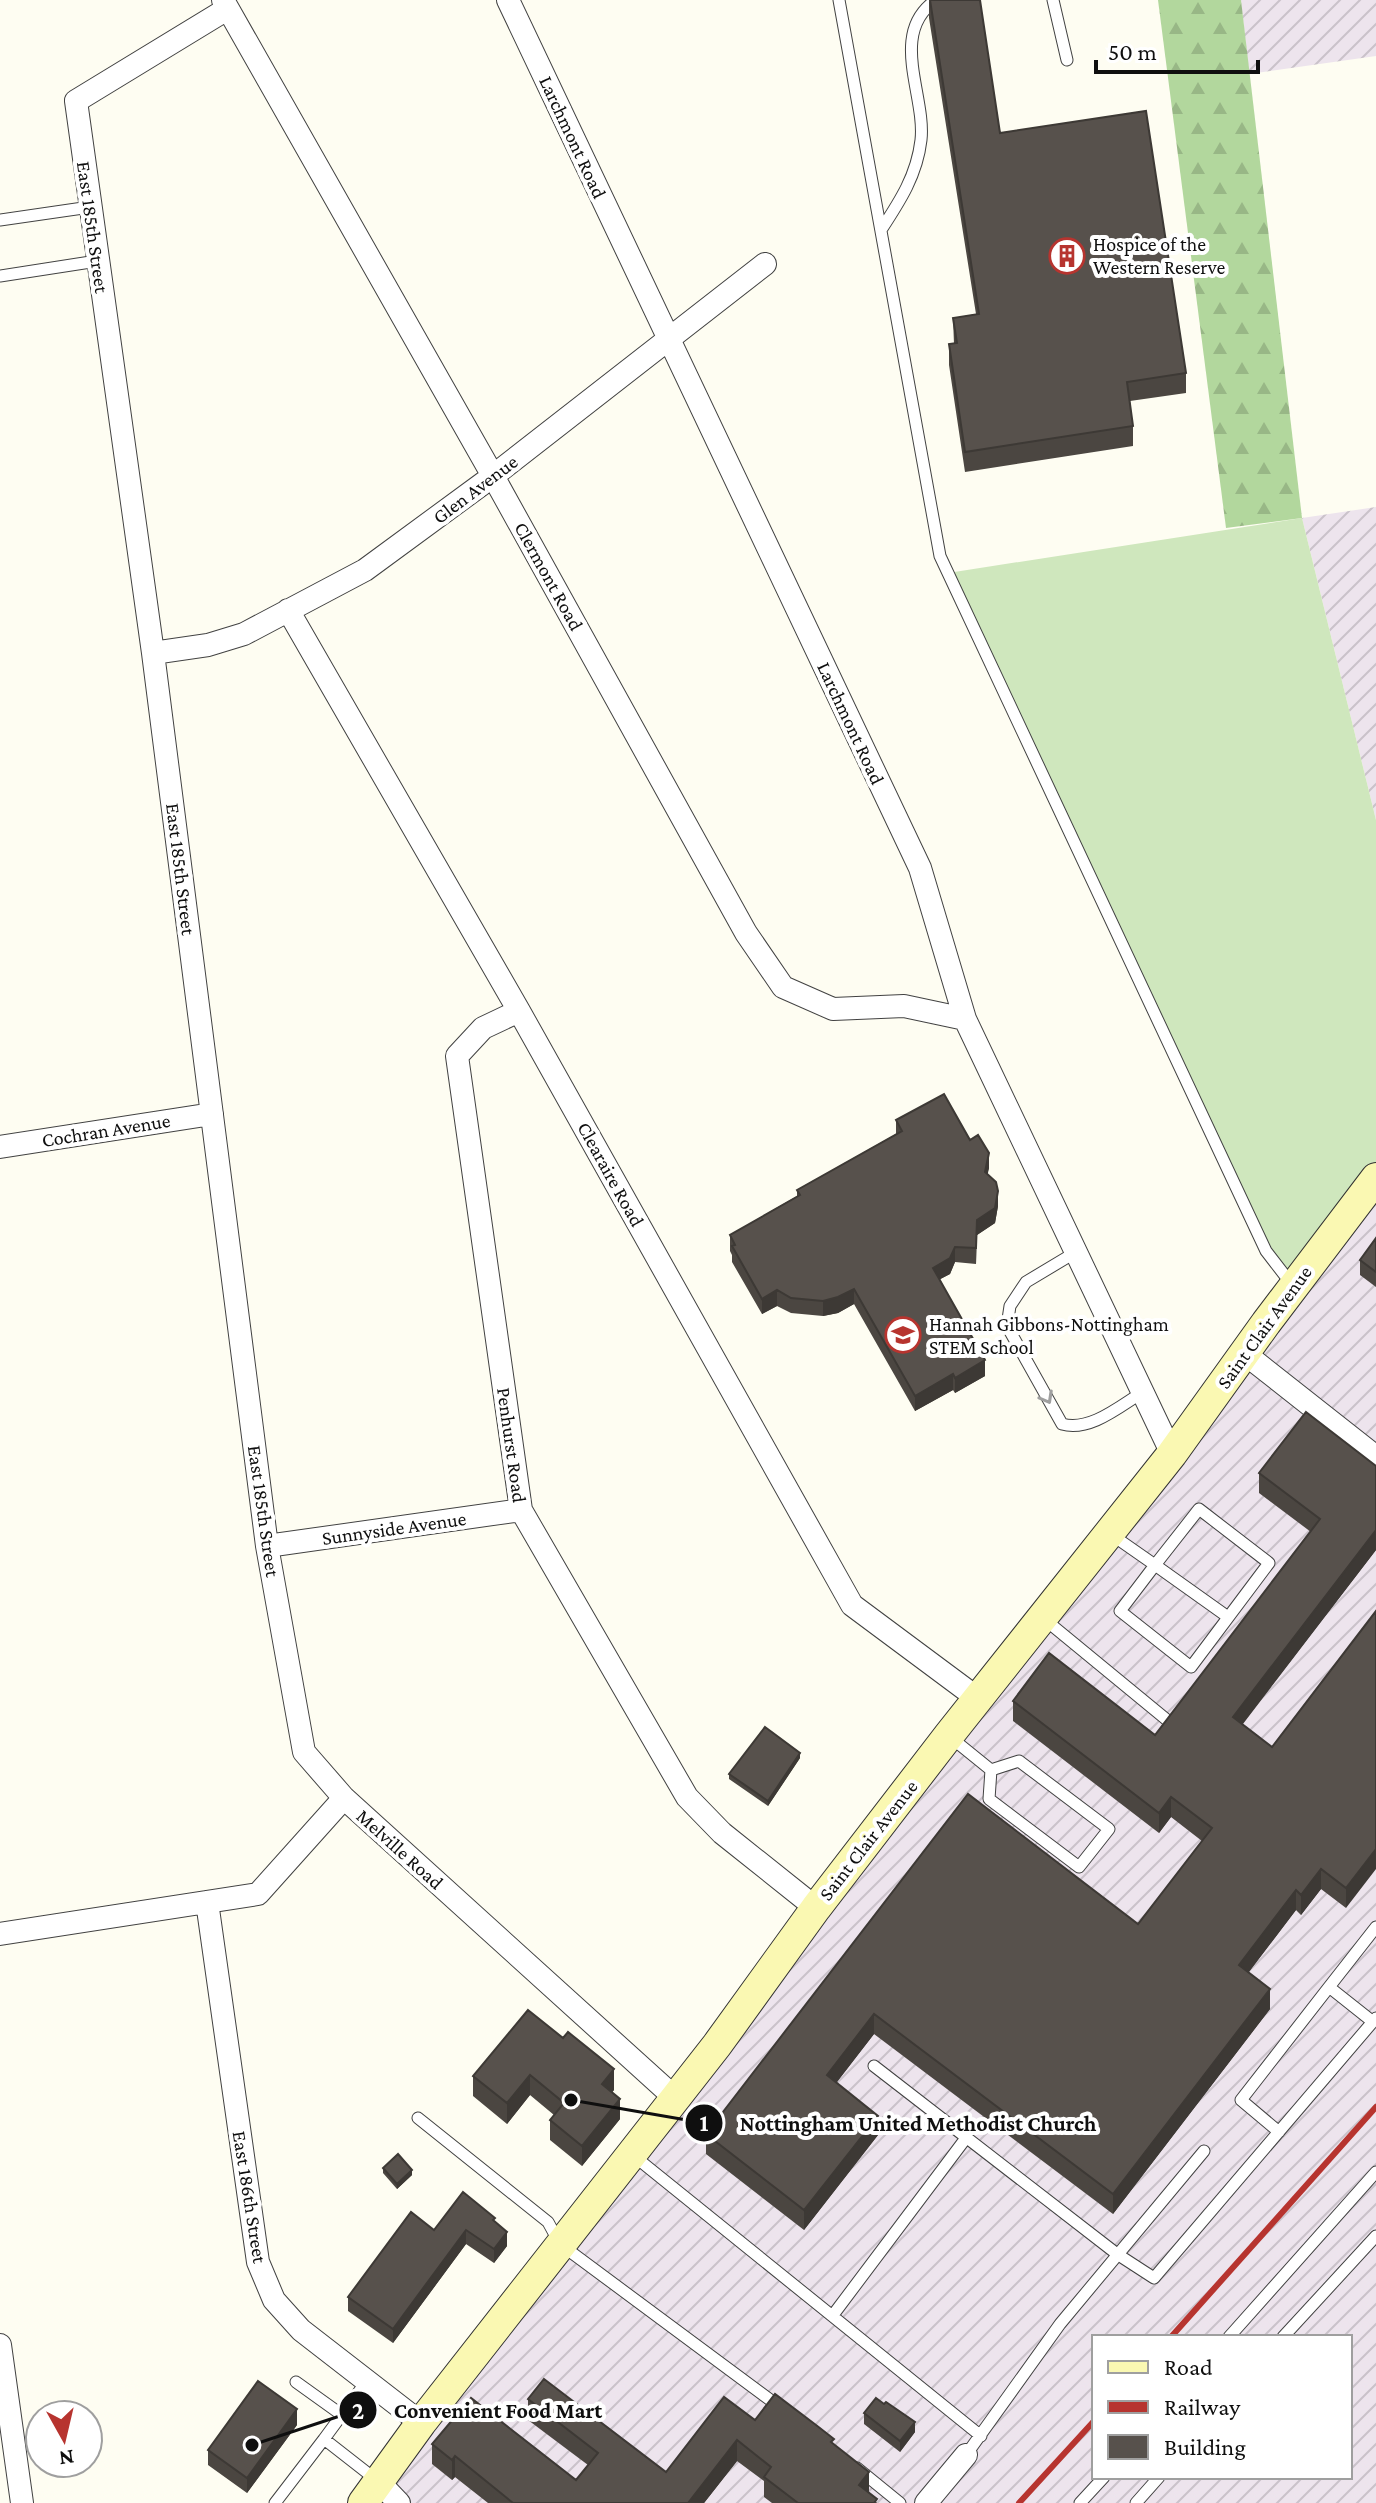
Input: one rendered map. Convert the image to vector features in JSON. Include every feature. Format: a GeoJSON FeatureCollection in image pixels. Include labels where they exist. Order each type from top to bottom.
{"type":"FeatureCollection","features":[{"type":"Feature","properties":{"kind":"street","name":"Larchmont Road"},"geometry":{"type":"LineString","coordinates":[[508,0],[920,868],[965,1019],[1172,1454]]}},
{"type":"Feature","properties":{"kind":"street","name":"East 185th Street"},"geometry":{"type":"LineString","coordinates":[[225,4],[76,101],[153,653],[267,1546],[304,1752],[344,1798]]}},
{"type":"Feature","properties":{"kind":"street","name":"Clermont Road"},"geometry":{"type":"LineString","coordinates":[[225,4],[493,476],[746,933],[783,987],[833,1009],[904,1006],[965,1019]]}},
{"type":"Feature","properties":{"kind":"street","name":"Glen Avenue"},"geometry":{"type":"LineString","coordinates":[[153,653],[208,645],[244,634],[365,570],[493,476],[765,264]]}},
{"type":"Feature","properties":{"kind":"street","name":"Clearaire Road"},"geometry":{"type":"LineString","coordinates":[[288,610],[519,1011],[852,1605],[977,1698]]}},
{"type":"Feature","properties":{"kind":"street","name":"Penhurst Road"},"geometry":{"type":"LineString","coordinates":[[519,1011],[483,1028],[457,1056],[521,1510],[687,1797],[722,1833],[816,1908]]}},
{"type":"Feature","properties":{"kind":"street","name":"Cochran Avenue"},"geometry":{"type":"LineString","coordinates":[[0,1147],[212,1114]]}},
{"type":"Feature","properties":{"kind":"street","name":"Saint Clair Avenue"},"geometry":{"type":"LineString","coordinates":[[380,2496],[421,2423],[717,2045],[816,1908],[977,1698],[1172,1454],[1376,1178]]}},
{"type":"Feature","properties":{"kind":"street"},"geometry":{"type":"LineString","coordinates":[[1244,1353],[1376,1457]]}},
{"type":"Feature","properties":{"kind":"street","name":"Sunnyside Avenue"},"geometry":{"type":"LineString","coordinates":[[267,1546],[521,1510]]}},
{"type":"Feature","properties":{"kind":"street","name":"Melville Road"},"geometry":{"type":"LineString","coordinates":[[0,1934],[258,1894],[344,1798],[674,2097]]}},
{"type":"Feature","properties":{"kind":"street","name":"East 186th Street"},"geometry":{"type":"LineString","coordinates":[[207,1902],[258,2262],[274,2300],[301,2330],[421,2423]]}},
{"type":"Feature","properties":{"kind":"street"},"geometry":{"type":"LineString","coordinates":[[0,2345],[2,2379],[22,2503]]}},
{"type":"Feature","properties":{"kind":"street"},"geometry":{"type":"LineString","coordinates":[[926,2503],[966,2455]]}},
{"type":"Feature","properties":{"kind":"lane"},"geometry":{"type":"LineString","coordinates":[[839,0],[940,556],[1266,1251],[1293,1287]]}},
{"type":"Feature","properties":{"kind":"lane"},"geometry":{"type":"LineString","coordinates":[[881,230],[915,170],[921,137],[911,40],[918,19],[936,0]]}},
{"type":"Feature","properties":{"kind":"lane"},"geometry":{"type":"LineString","coordinates":[[1053,0],[1067,60]]}},
{"type":"Feature","properties":{"kind":"lane"},"geometry":{"type":"LineString","coordinates":[[0,220],[90,207]]}},
{"type":"Feature","properties":{"kind":"lane"},"geometry":{"type":"LineString","coordinates":[[0,276],[97,261]]}},
{"type":"Feature","properties":{"kind":"lane"},"geometry":{"type":"LineString","coordinates":[[1076,1252],[1026,1282],[1010,1306],[1007,1326],[1062,1424],[1074,1427],[1098,1419],[1143,1392]]}},
{"type":"Feature","properties":{"kind":"lane"},"geometry":{"type":"LineString","coordinates":[[1199,1509],[1269,1563],[1191,1667],[1120,1611],[1155,1565],[1199,1509]]}},
{"type":"Feature","properties":{"kind":"lane"},"geometry":{"type":"LineString","coordinates":[[1109,1534],[1228,1617]]}},
{"type":"Feature","properties":{"kind":"lane"},"geometry":{"type":"LineString","coordinates":[[1042,1617],[1167,1720]]}},
{"type":"Feature","properties":{"kind":"lane"},"geometry":{"type":"LineString","coordinates":[[949,1735],[991,1770]]}},
{"type":"Feature","properties":{"kind":"lane"},"geometry":{"type":"LineString","coordinates":[[1019,1761],[1109,1829],[1079,1867],[989,1799],[991,1770],[1019,1761]]}},
{"type":"Feature","properties":{"kind":"lane"},"geometry":{"type":"LineString","coordinates":[[1279,2132],[1241,2100],[1376,1927]]}},
{"type":"Feature","properties":{"kind":"lane"},"geometry":{"type":"LineString","coordinates":[[874,2066],[1117,2254],[1154,2278],[1374,2020],[1329,1987]]}},
{"type":"Feature","properties":{"kind":"lane"},"geometry":{"type":"LineString","coordinates":[[418,2118],[548,2222],[560,2244],[797,2420]]}},
{"type":"Feature","properties":{"kind":"lane"},"geometry":{"type":"LineString","coordinates":[[833,2315],[966,2138]]}},
{"type":"Feature","properties":{"kind":"lane"},"geometry":{"type":"LineString","coordinates":[[966,2455],[1060,2324],[1204,2151]]}},
{"type":"Feature","properties":{"kind":"lane"},"geometry":{"type":"LineString","coordinates":[[631,2153],[981,2436]]}},
{"type":"Feature","properties":{"kind":"lane"},"geometry":{"type":"LineString","coordinates":[[1231,2335],[1376,2172]]}},
{"type":"Feature","properties":{"kind":"lane"},"geometry":{"type":"LineString","coordinates":[[1285,2335],[1376,2236]]}},
{"type":"Feature","properties":{"kind":"lane"},"geometry":{"type":"LineString","coordinates":[[296,2382],[342,2415]]}},
{"type":"Feature","properties":{"kind":"lane"},"geometry":{"type":"LineString","coordinates":[[275,2503],[366,2382]]}},
{"type":"Feature","properties":{"kind":"lane"},"geometry":{"type":"LineString","coordinates":[[324,2439],[380,2496]]}},
{"type":"Feature","properties":{"kind":"lane"},"geometry":{"type":"LineString","coordinates":[[849,2461],[900,2503]]}},
{"type":"Feature","properties":{"kind":"lane"},"geometry":{"type":"LineString","coordinates":[[1080,2503],[1102,2479]]}},
{"type":"Feature","properties":{"kind":"lane"},"geometry":{"type":"LineString","coordinates":[[1136,2503],[1157,2479]]}},
{"type":"Feature","properties":{"kind":"shaded area"},"geometry":{"type":"Polygon","coordinates":[[[1241,0],[1376,0],[1376,56],[1249,74],[1241,0]]]}},
{"type":"Feature","properties":{"kind":"shaded area"},"geometry":{"type":"Polygon","coordinates":[[[1376,507],[1376,820],[1302,518],[1376,507]]]}},
{"type":"Feature","properties":{"kind":"shaded area"},"geometry":{"type":"Polygon","coordinates":[[[1376,1178],[1376,2503],[399,2503],[379,2482],[1376,1178]]]}},
{"type":"Feature","properties":{"kind":"green space"},"geometry":{"type":"Polygon","coordinates":[[[1158,0],[1241,0],[1302,518],[1226,528],[1158,0]]]}},
{"type":"Feature","properties":{"kind":"green space"},"geometry":{"type":"Polygon","coordinates":[[[1302,518],[1376,820],[1376,1178],[1293,1287],[1266,1251],[948,573],[1302,518]]]}},
{"type":"Feature","properties":{"kind":"building","name":"Hospice of the Western Reserve"},"geometry":{"type":"Polygon","coordinates":[[[930,0],[980,0],[1000,133],[1146,111],[1186,373],[1127,382],[1133,426],[965,452],[949,344],[957,343],[953,318],[979,314],[930,0]]]}},
{"type":"Feature","properties":{"kind":"building"},"geometry":{"type":"Polygon","coordinates":[[[944,1094],[970,1140],[978,1135],[989,1153],[985,1172],[996,1182],[998,1191],[995,1208],[977,1220],[976,1248],[955,1247],[950,1258],[933,1268],[985,1360],[915,1396],[854,1289],[823,1301],[791,1298],[777,1290],[762,1299],[732,1246],[735,1245],[730,1235],[800,1195],[797,1190],[902,1131],[896,1120],[944,1094]]]}},
{"type":"Feature","properties":{"kind":"building"},"geometry":{"type":"Polygon","coordinates":[[[1376,1238],[1376,1272],[1360,1260],[1376,1238]]]}},
{"type":"Feature","properties":{"kind":"building"},"geometry":{"type":"Polygon","coordinates":[[[1306,1412],[1376,1466],[1376,1530],[1233,1717],[1272,1747],[1376,1611],[1376,1849],[1346,1888],[1321,1869],[1301,1895],[1296,1890],[1239,1965],[1270,1989],[1113,2194],[874,2014],[827,2075],[878,2116],[804,2210],[706,2134],[968,1794],[1138,1924],[1212,1828],[1171,1797],[1159,1813],[1013,1701],[1049,1653],[1155,1735],[1320,1519],[1259,1473],[1306,1412]]]}},
{"type":"Feature","properties":{"kind":"building"},"geometry":{"type":"Polygon","coordinates":[[[765,1727],[800,1753],[768,1801],[729,1774],[765,1727]]]}},
{"type":"Feature","properties":{"kind":"building"},"geometry":{"type":"Polygon","coordinates":[[[528,2010],[563,2038],[568,2032],[614,2069],[602,2084],[620,2099],[582,2146],[550,2120],[564,2103],[530,2075],[507,2103],[473,2076],[528,2010]]]}},
{"type":"Feature","properties":{"kind":"building"},"geometry":{"type":"Polygon","coordinates":[[[398,2154],[412,2170],[397,2184],[383,2168],[398,2154]]]}},
{"type":"Feature","properties":{"kind":"building"},"geometry":{"type":"Polygon","coordinates":[[[463,2192],[507,2232],[494,2249],[466,2230],[393,2329],[348,2297],[411,2212],[434,2230],[463,2192]]]}},
{"type":"Feature","properties":{"kind":"building"},"geometry":{"type":"Polygon","coordinates":[[[544,2379],[666,2472],[724,2397],[755,2420],[775,2394],[834,2439],[831,2442],[869,2472],[859,2485],[877,2499],[874,2503],[798,2503],[764,2477],[771,2467],[737,2440],[688,2503],[513,2503],[455,2456],[452,2460],[432,2444],[471,2398],[576,2480],[598,2453],[528,2399],[544,2379]]]}},
{"type":"Feature","properties":{"kind":"building"},"geometry":{"type":"Polygon","coordinates":[[[258,2381],[297,2409],[247,2478],[208,2450],[258,2381]]]}},
{"type":"Feature","properties":{"kind":"building"},"geometry":{"type":"Polygon","coordinates":[[[876,2398],[915,2422],[900,2441],[864,2413],[876,2398]]]}},
{"type":"Feature","properties":{"kind":"railway"},"geometry":{"type":"LineString","coordinates":[[1173,2335],[1376,2107]]}},
{"type":"Feature","properties":{"kind":"railway"},"geometry":{"type":"LineString","coordinates":[[1019,2503],[1092,2423]]}},
{"type":"Feature","properties":{"kind":"place","name":"Hospice of the Western Reserve"},"geometry":{"type":"Point","coordinates":[1067,256]}},
{"type":"Feature","properties":{"kind":"place","name":"Hannah Gibbons-Nottingham STEM School"},"geometry":{"type":"Point","coordinates":[903,1335]}},
{"type":"Feature","properties":{"kind":"place","name":"Nottingham United Methodist Church"},"geometry":{"type":"Point","coordinates":[571,2100]}},
{"type":"Feature","properties":{"kind":"place","name":"Convenient Food Mart"},"geometry":{"type":"Point","coordinates":[252,2445]}}]}
